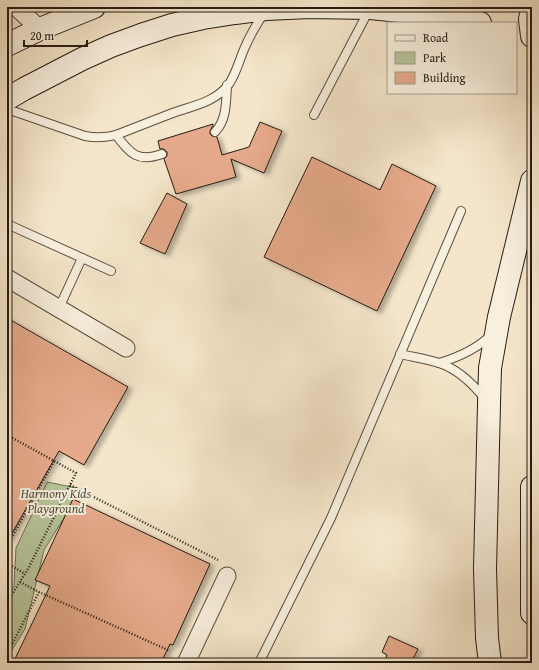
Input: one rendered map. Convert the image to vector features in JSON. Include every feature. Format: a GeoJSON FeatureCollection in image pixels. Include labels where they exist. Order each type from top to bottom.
{"type":"FeatureCollection","features":[{"type":"Feature","properties":{"kind":"street"},"geometry":{"type":"LineString","coordinates":[[16,7],[40,29]]}},
{"type":"Feature","properties":{"kind":"street"},"geometry":{"type":"LineString","coordinates":[[7,45],[40,29],[94,7]]}},
{"type":"Feature","properties":{"kind":"street"},"geometry":{"type":"LineString","coordinates":[[7,99],[82,59],[111,46],[172,25],[203,18],[266,9],[310,7],[370,8],[451,16],[476,22]]}},
{"type":"Feature","properties":{"kind":"street"},"geometry":{"type":"LineString","coordinates":[[532,9],[530,19],[532,36]]}},
{"type":"Feature","properties":{"kind":"street"},"geometry":{"type":"LineString","coordinates":[[517,39],[532,48]]}},
{"type":"Feature","properties":{"kind":"street"},"geometry":{"type":"LineString","coordinates":[[490,663],[487,638],[485,569],[490,368],[497,328],[532,181]]}},
{"type":"Feature","properties":{"kind":"street"},"geometry":{"type":"LineString","coordinates":[[7,278],[126,348]]}},
{"type":"Feature","properties":{"kind":"street"},"geometry":{"type":"LineString","coordinates":[[532,487],[532,614]]}},
{"type":"Feature","properties":{"kind":"street"},"geometry":{"type":"LineString","coordinates":[[187,661],[227,576]]}},
{"type":"Feature","properties":{"kind":"lane"},"geometry":{"type":"LineString","coordinates":[[314,115],[370,8]]}},
{"type":"Feature","properties":{"kind":"lane"},"geometry":{"type":"LineString","coordinates":[[7,109],[85,136],[96,138],[116,135],[205,102],[217,95],[228,85],[235,73],[246,45],[266,9]]}},
{"type":"Feature","properties":{"kind":"lane"},"geometry":{"type":"LineString","coordinates":[[215,132],[222,123],[224,117],[228,85]]}},
{"type":"Feature","properties":{"kind":"lane"},"geometry":{"type":"LineString","coordinates":[[116,135],[132,154],[149,158],[162,154]]}},
{"type":"Feature","properties":{"kind":"lane"},"geometry":{"type":"LineString","coordinates":[[260,663],[331,518],[461,211]]}},
{"type":"Feature","properties":{"kind":"lane"},"geometry":{"type":"LineString","coordinates":[[7,224],[111,271]]}},
{"type":"Feature","properties":{"kind":"lane"},"geometry":{"type":"LineString","coordinates":[[59,308],[82,258]]}},
{"type":"Feature","properties":{"kind":"lane"},"geometry":{"type":"LineString","coordinates":[[439,363],[454,359],[467,352],[483,342],[497,328]]}},
{"type":"Feature","properties":{"kind":"lane"},"geometry":{"type":"LineString","coordinates":[[400,354],[439,363],[454,370],[479,391],[489,404]]}},
{"type":"Feature","properties":{"kind":"path"},"geometry":{"type":"LineString","coordinates":[[7,435],[76,473],[28,569],[7,602]]}},
{"type":"Feature","properties":{"kind":"path"},"geometry":{"type":"LineString","coordinates":[[7,546],[54,461]]}},
{"type":"Feature","properties":{"kind":"path"},"geometry":{"type":"LineString","coordinates":[[70,485],[232,566],[227,576]]}},
{"type":"Feature","properties":{"kind":"path"},"geometry":{"type":"LineString","coordinates":[[7,563],[25,574]]}},
{"type":"Feature","properties":{"kind":"path"},"geometry":{"type":"LineString","coordinates":[[20,582],[187,661]]}},
{"type":"Feature","properties":{"kind":"path"},"geometry":{"type":"LineString","coordinates":[[7,654],[39,592]]}},
{"type":"Feature","properties":{"kind":"green space","name":"Harmony Kids Playground"},"geometry":{"type":"Polygon","coordinates":[[[47,482],[82,489],[44,550],[25,629],[7,658],[7,595],[14,586],[16,548],[47,482]]]}},
{"type":"Feature","properties":{"kind":"building"},"geometry":{"type":"Polygon","coordinates":[[[260,122],[282,131],[264,173],[231,159],[236,177],[176,194],[164,159],[167,156],[167,152],[164,149],[160,149],[158,141],[213,124],[210,134],[217,137],[222,155],[249,147],[260,122]]]}},
{"type":"Feature","properties":{"kind":"building"},"geometry":{"type":"Polygon","coordinates":[[[312,157],[380,190],[392,164],[436,186],[377,311],[264,257],[312,157]]]}},
{"type":"Feature","properties":{"kind":"building"},"geometry":{"type":"Polygon","coordinates":[[[167,193],[187,204],[165,254],[140,243],[167,193]]]}},
{"type":"Feature","properties":{"kind":"building"},"geometry":{"type":"Polygon","coordinates":[[[7,318],[128,387],[84,465],[59,451],[7,542],[7,318]]]}},
{"type":"Feature","properties":{"kind":"building"},"geometry":{"type":"Polygon","coordinates":[[[73,499],[210,564],[173,645],[170,644],[161,663],[13,663],[50,586],[35,580],[73,499]]]}},
{"type":"Feature","properties":{"kind":"building"},"geometry":{"type":"Polygon","coordinates":[[[389,636],[418,649],[411,663],[384,663],[387,655],[382,652],[389,636]]]}}]}
